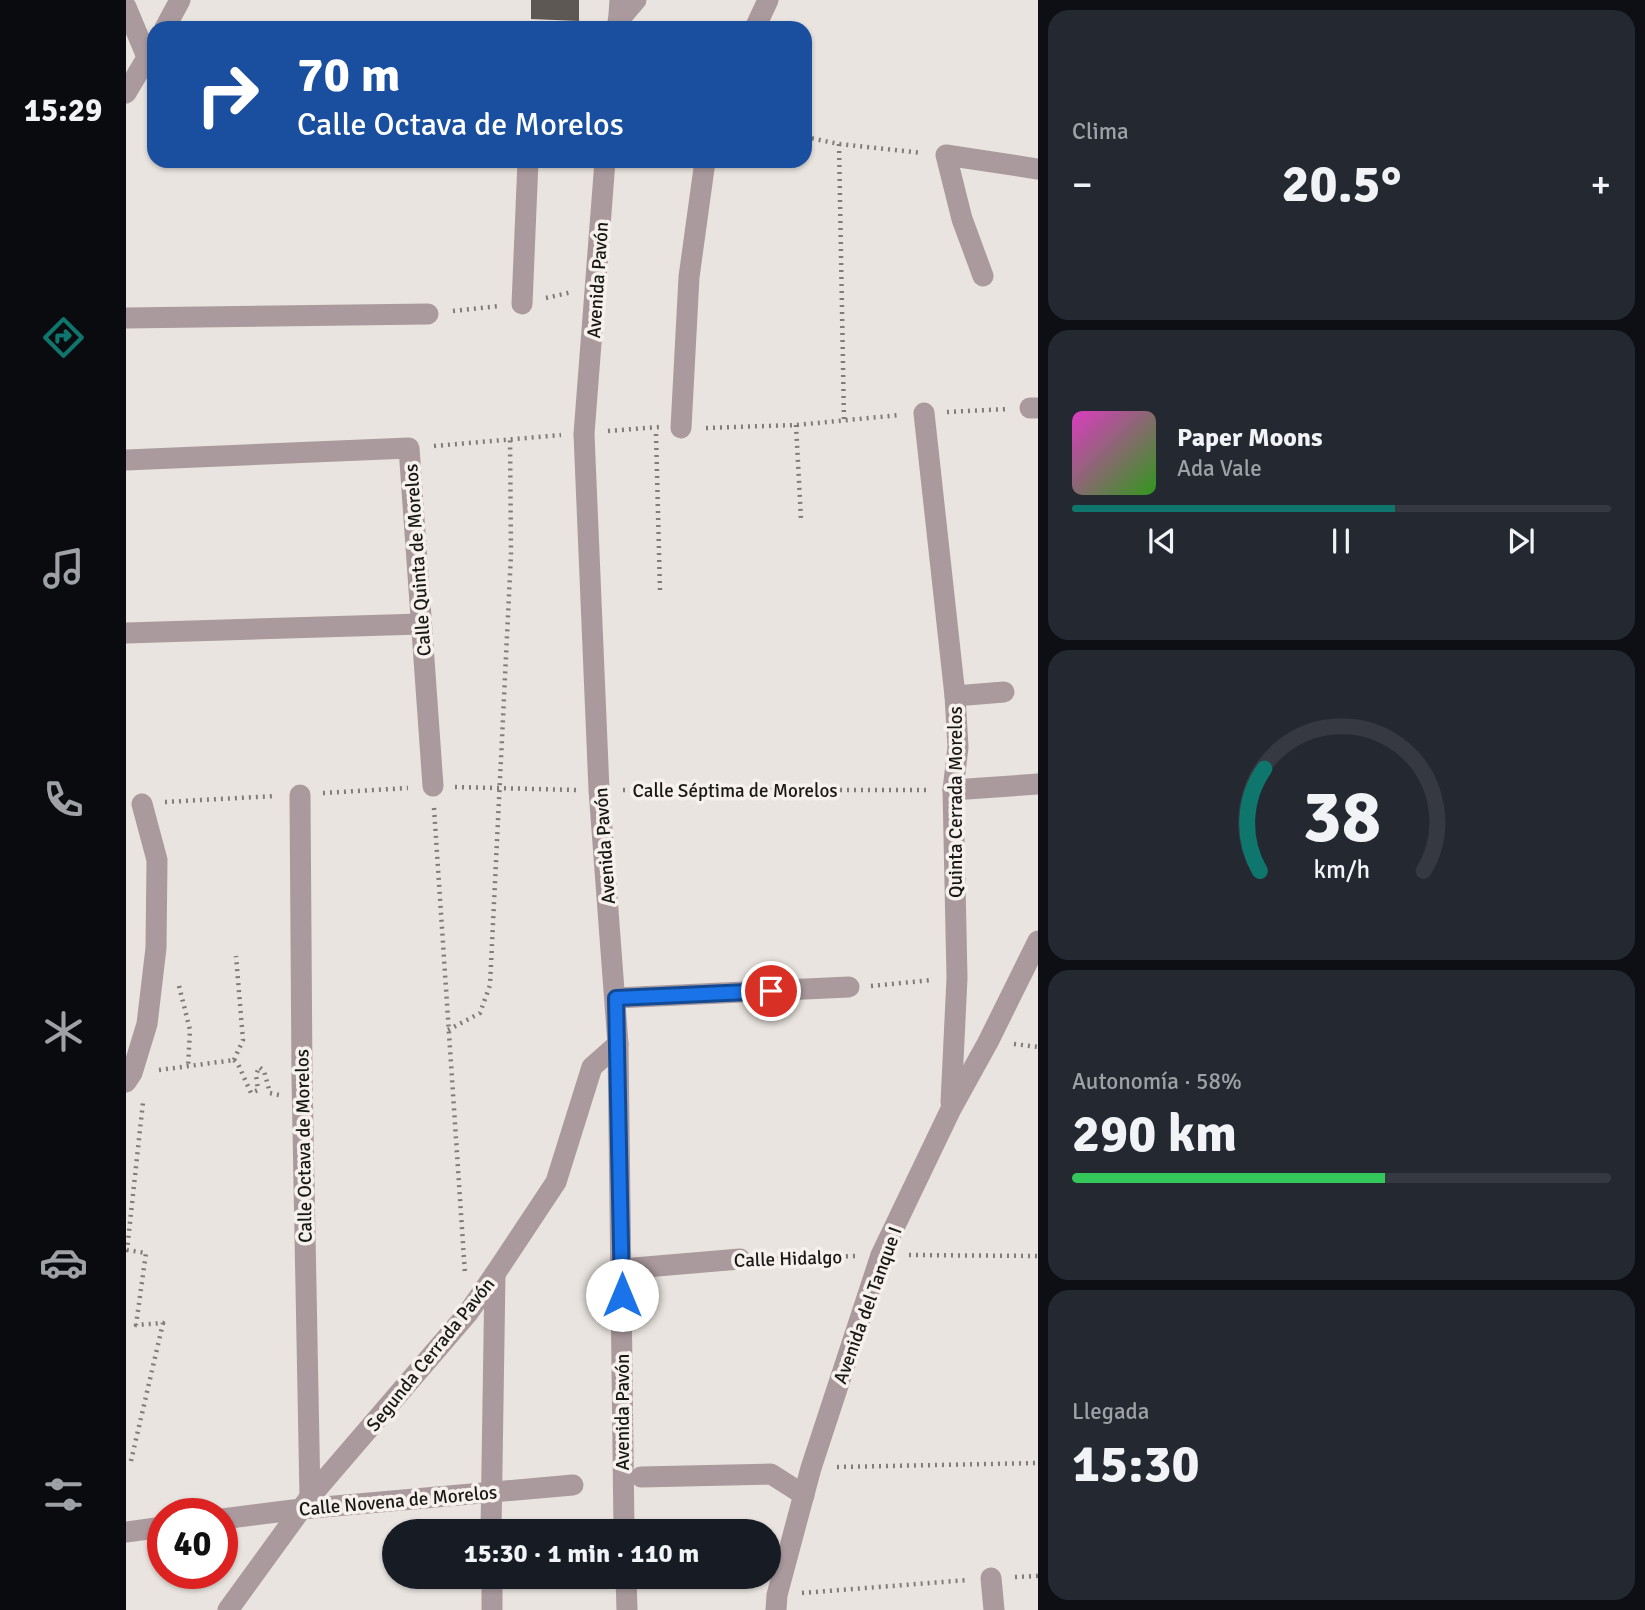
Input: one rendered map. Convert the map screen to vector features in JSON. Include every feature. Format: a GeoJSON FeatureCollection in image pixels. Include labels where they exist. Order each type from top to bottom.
{"type":"FeatureCollection","features":[{"type":"Feature","properties":{"kind":"street"},"geometry":{"type":"LineString","coordinates":[[169,21],[180,0]]}},
{"type":"Feature","properties":{"kind":"street"},"geometry":{"type":"LineString","coordinates":[[619,16],[636,0]]}},
{"type":"Feature","properties":{"kind":"street"},"geometry":{"type":"LineString","coordinates":[[758,21],[768,0]]}},
{"type":"Feature","properties":{"kind":"street"},"geometry":{"type":"LineString","coordinates":[[126,7],[147,46]]}},
{"type":"Feature","properties":{"kind":"street"},"geometry":{"type":"LineString","coordinates":[[126,93],[147,56]]}},
{"type":"Feature","properties":{"kind":"street"},"geometry":{"type":"LineString","coordinates":[[983,276],[962,219],[946,155],[1038,169]]}},
{"type":"Feature","properties":{"kind":"street"},"geometry":{"type":"LineString","coordinates":[[522,304],[528,168]]}},
{"type":"Feature","properties":{"kind":"street","name":"Avenida Pavón"},"geometry":{"type":"LineString","coordinates":[[605,168],[584,434],[599,790],[618,1044],[624,1519]]}},
{"type":"Feature","properties":{"kind":"street"},"geometry":{"type":"LineString","coordinates":[[681,428],[689,277],[704,168]]}},
{"type":"Feature","properties":{"kind":"street"},"geometry":{"type":"LineString","coordinates":[[126,318],[428,314]]}},
{"type":"Feature","properties":{"kind":"street","name":"Quinta Cerrada Morelos"},"geometry":{"type":"LineString","coordinates":[[924,413],[955,696],[958,747],[953,790],[957,978],[951,1109]]}},
{"type":"Feature","properties":{"kind":"street","name":"Calle Quinta de Morelos"},"geometry":{"type":"LineString","coordinates":[[126,460],[409,448],[433,786]]}},
{"type":"Feature","properties":{"kind":"street"},"geometry":{"type":"LineString","coordinates":[[126,633],[421,624]]}},
{"type":"Feature","properties":{"kind":"street"},"geometry":{"type":"LineString","coordinates":[[955,696],[1004,692]]}},
{"type":"Feature","properties":{"kind":"street"},"geometry":{"type":"LineString","coordinates":[[953,790],[1038,784]]}},
{"type":"Feature","properties":{"kind":"street","name":"Calle Octava de Morelos"},"geometry":{"type":"LineString","coordinates":[[300,795],[306,1503]]}},
{"type":"Feature","properties":{"kind":"street"},"geometry":{"type":"LineString","coordinates":[[129,1078],[146,1024],[156,948],[157,860],[142,804]]}},
{"type":"Feature","properties":{"kind":"street","name":"Avenida del Tanque I"},"geometry":{"type":"LineString","coordinates":[[777,1602],[811,1468],[881,1255],[951,1109],[1038,941]]}},
{"type":"Feature","properties":{"kind":"street"},"geometry":{"type":"LineString","coordinates":[[616,998],[849,987]]}},
{"type":"Feature","properties":{"kind":"street","name":"Segunda Cerrada Pavón"},"geometry":{"type":"LineString","coordinates":[[228,1610],[306,1503],[468,1313],[495,1275],[556,1182],[592,1067],[618,1044]]}},
{"type":"Feature","properties":{"kind":"street","name":"Calle Hidalgo"},"geometry":{"type":"LineString","coordinates":[[622,1269],[740,1259]]}},
{"type":"Feature","properties":{"kind":"street"},"geometry":{"type":"LineString","coordinates":[[491,1519],[495,1275]]}},
{"type":"Feature","properties":{"kind":"street"},"geometry":{"type":"LineString","coordinates":[[641,1477],[771,1474],[804,1495]]}},
{"type":"Feature","properties":{"kind":"street","name":"Calle Novena de Morelos"},"geometry":{"type":"LineString","coordinates":[[238,1516],[306,1503],[573,1485]]}},
{"type":"Feature","properties":{"kind":"street"},"geometry":{"type":"LineString","coordinates":[[126,1532],[147,1529]]}},
{"type":"Feature","properties":{"kind":"street"},"geometry":{"type":"LineString","coordinates":[[991,1578],[995,1610]]}},
{"type":"Feature","properties":{"kind":"street"},"geometry":{"type":"LineString","coordinates":[[492,1589],[492,1610]]}},
{"type":"Feature","properties":{"kind":"street"},"geometry":{"type":"LineString","coordinates":[[626,1589],[627,1610]]}},
{"type":"Feature","properties":{"kind":"path"},"geometry":{"type":"LineString","coordinates":[[812,138],[839,144],[946,155]]}},
{"type":"Feature","properties":{"kind":"path"},"geometry":{"type":"LineString","coordinates":[[839,144],[844,420]]}},
{"type":"Feature","properties":{"kind":"path"},"geometry":{"type":"LineString","coordinates":[[924,413],[1034,408]]}},
{"type":"Feature","properties":{"kind":"path"},"geometry":{"type":"LineString","coordinates":[[796,425],[801,519]]}},
{"type":"Feature","properties":{"kind":"path"},"geometry":{"type":"LineString","coordinates":[[656,426],[660,591]]}},
{"type":"Feature","properties":{"kind":"path"},"geometry":{"type":"LineString","coordinates":[[448,1030],[480,1013],[490,985],[511,554],[510,439]]}},
{"type":"Feature","properties":{"kind":"path"},"geometry":{"type":"LineString","coordinates":[[433,786],[468,1313]]}},
{"type":"Feature","properties":{"kind":"path","name":"Calle Séptima de Morelos"},"geometry":{"type":"LineString","coordinates":[[433,786],[599,790],[953,790]]}},
{"type":"Feature","properties":{"kind":"path"},"geometry":{"type":"LineString","coordinates":[[234,1060],[243,1040],[236,956]]}},
{"type":"Feature","properties":{"kind":"path"},"geometry":{"type":"LineString","coordinates":[[849,987],[957,978]]}},
{"type":"Feature","properties":{"kind":"path"},"geometry":{"type":"LineString","coordinates":[[178,982],[190,1030],[188,1067]]}},
{"type":"Feature","properties":{"kind":"path"},"geometry":{"type":"LineString","coordinates":[[129,1078],[234,1060],[239,1064],[251,1093],[258,1090],[256,1076],[259,1067],[264,1071],[270,1093],[278,1096],[286,1091],[286,1078],[302,1079]]}},
{"type":"Feature","properties":{"kind":"path"},"geometry":{"type":"LineString","coordinates":[[129,1078],[145,1086],[127,1250],[146,1253],[136,1325],[163,1323],[131,1461]]}},
{"type":"Feature","properties":{"kind":"path","name":"Calle Hidalgo"},"geometry":{"type":"LineString","coordinates":[[740,1259],[881,1255],[1038,1256]]}},
{"type":"Feature","properties":{"kind":"path"},"geometry":{"type":"LineString","coordinates":[[811,1468],[1038,1462]]}},
{"type":"Feature","properties":{"kind":"path"},"geometry":{"type":"LineString","coordinates":[[777,1602],[991,1578],[1038,1577]]}},
{"type":"Feature","properties":{"kind":"building"},"geometry":{"type":"Polygon","coordinates":[[[531,0],[579,0],[579,21],[531,19],[531,0]]]}},
{"type":"Feature","properties":{"kind":"route"},"geometry":{"type":"LineString","coordinates":[[622,1295],[616,998],[771,991]]}}]}
